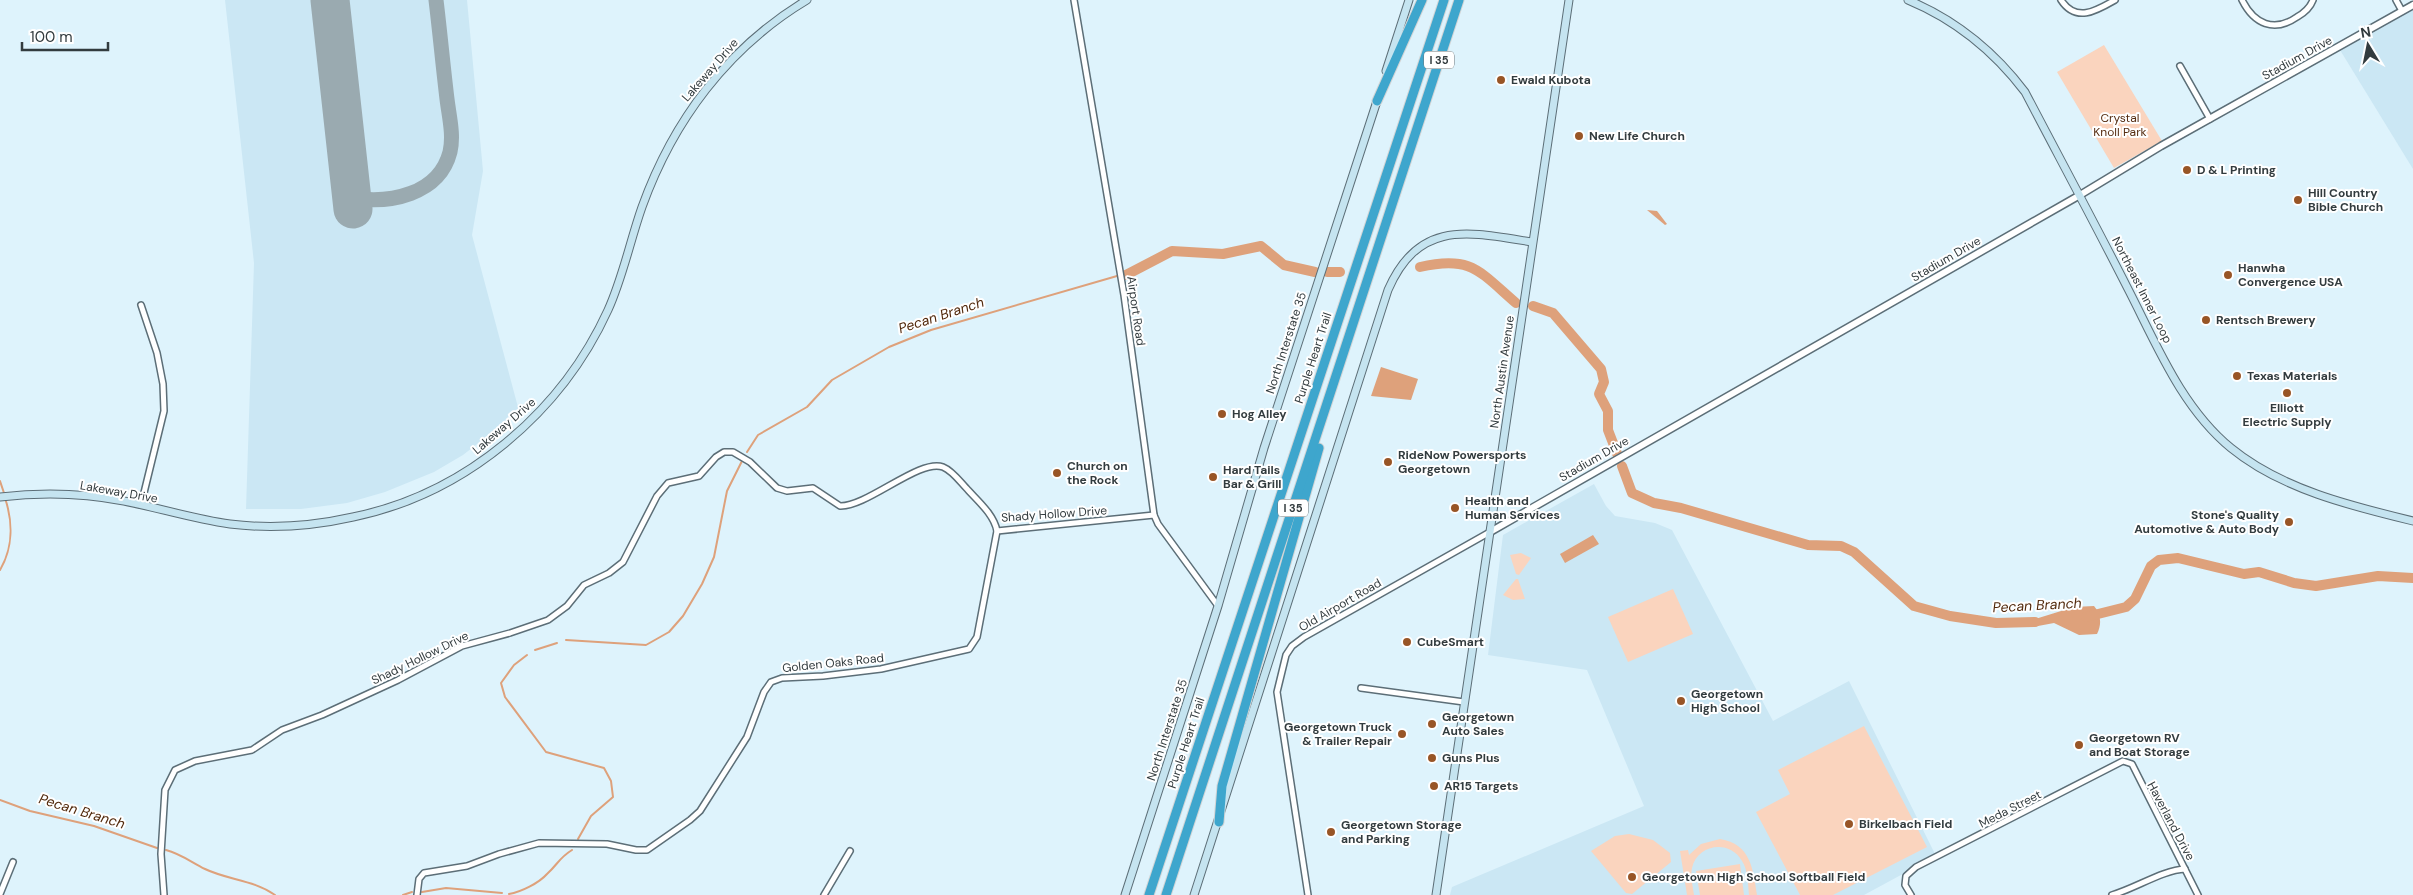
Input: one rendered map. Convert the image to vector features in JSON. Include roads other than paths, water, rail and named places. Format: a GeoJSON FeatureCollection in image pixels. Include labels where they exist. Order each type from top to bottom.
{"type":"FeatureCollection","features":[{"type":"Feature","properties":{"kind":"highway"},"geometry":{"type":"LineString","coordinates":[[1377,101],[1422,0]]}},
{"type":"Feature","properties":{"kind":"highway","name":"Purple Heart Trail"},"geometry":{"type":"LineString","coordinates":[[1149,895],[1444,0]]}},
{"type":"Feature","properties":{"kind":"highway","name":"I 35"},"geometry":{"type":"LineString","coordinates":[[1166,895],[1459,0]]}},
{"type":"Feature","properties":{"kind":"highway"},"geometry":{"type":"LineString","coordinates":[[1219,822],[1222,786],[1328,417],[1328,401]]}},
{"type":"Feature","properties":{"kind":"main road","name":"Lakeway Drive"},"geometry":{"type":"LineString","coordinates":[[0,497],[19,495],[90,496],[230,524],[307,525],[353,518],[411,500],[454,478],[501,447],[531,421],[576,368],[609,307],[654,176],[667,146],[689,111],[714,78],[754,37],[807,0]]}},
{"type":"Feature","properties":{"kind":"main road","name":"North Interstate 35"},"geometry":{"type":"LineString","coordinates":[[1125,895],[1218,606],[1264,448],[1409,0]]}},
{"type":"Feature","properties":{"kind":"main road","name":"North Austin Avenue"},"geometry":{"type":"LineString","coordinates":[[1436,895],[1569,0]]}},
{"type":"Feature","properties":{"kind":"main road","name":"Northeast Inner Loop"},"geometry":{"type":"LineString","coordinates":[[1908,0],[1943,17],[1976,39],[2004,65],[2025,92],[2177,383],[2212,431],[2233,450],[2272,475],[2295,486],[2413,521]]}},
{"type":"Feature","properties":{"kind":"main road"},"geometry":{"type":"LineString","coordinates":[[1194,895],[1396,270],[1411,254],[1428,242],[1444,236],[1470,234],[1532,242]]}},
{"type":"Feature","properties":{"kind":"street","name":"Airport Road"},"geometry":{"type":"LineString","coordinates":[[1074,0],[1124,295],[1154,515],[1158,524],[1218,606]]}},
{"type":"Feature","properties":{"kind":"street"},"geometry":{"type":"LineString","coordinates":[[2061,0],[2070,11],[2084,14],[2092,13],[2116,0]]}},
{"type":"Feature","properties":{"kind":"street"},"geometry":{"type":"LineString","coordinates":[[2242,0],[2254,18],[2270,26],[2279,26],[2295,19],[2306,11],[2313,0]]}},
{"type":"Feature","properties":{"kind":"street"},"geometry":{"type":"LineString","coordinates":[[2396,0],[2402,11]]}},
{"type":"Feature","properties":{"kind":"street","name":"Stadium Drive"},"geometry":{"type":"LineString","coordinates":[[1490,532],[2210,119],[2413,5]]}},
{"type":"Feature","properties":{"kind":"street"},"geometry":{"type":"LineString","coordinates":[[2180,66],[2210,119]]}},
{"type":"Feature","properties":{"kind":"street"},"geometry":{"type":"LineString","coordinates":[[140,305],[157,353],[163,384],[164,411],[141,505]]}},
{"type":"Feature","properties":{"kind":"street","name":"Shady Hollow Drive"},"geometry":{"type":"LineString","coordinates":[[164,895],[161,854],[165,790],[175,770],[195,760],[248,752],[264,744],[282,730],[322,715],[398,680],[462,646],[510,634],[548,620],[567,606],[584,584],[608,573],[623,562],[657,496],[668,483],[699,476],[720,454],[728,452],[737,453],[750,462],[777,488],[788,491],[812,488],[822,492],[835,505],[844,506],[924,468],[940,466],[950,471],[979,502],[993,518],[997,531],[1154,515]]}},
{"type":"Feature","properties":{"kind":"street","name":"Golden Oaks Road"},"geometry":{"type":"LineString","coordinates":[[418,895],[419,879],[424,873],[467,866],[499,854],[539,843],[607,844],[636,850],[647,850],[700,811],[747,737],[764,692],[772,682],[782,678],[823,676],[881,669],[968,649],[977,637],[997,531]]}},
{"type":"Feature","properties":{"kind":"street","name":"Old Airport Road"},"geometry":{"type":"LineString","coordinates":[[1308,895],[1277,692],[1286,656],[1292,646],[1304,638],[1490,532]]}},
{"type":"Feature","properties":{"kind":"street"},"geometry":{"type":"LineString","coordinates":[[1361,688],[1464,702]]}},
{"type":"Feature","properties":{"kind":"street","name":"Haverland Drive"},"geometry":{"type":"LineString","coordinates":[[2124,761],[2132,764],[2198,895]]}},
{"type":"Feature","properties":{"kind":"street","name":"Meda Street"},"geometry":{"type":"LineString","coordinates":[[1911,895],[1905,884],[1906,876],[1916,867],[2124,761]]}},
{"type":"Feature","properties":{"kind":"street"},"geometry":{"type":"LineString","coordinates":[[824,895],[850,850]]}},
{"type":"Feature","properties":{"kind":"street"},"geometry":{"type":"LineString","coordinates":[[0,894],[13,862]]}},
{"type":"Feature","properties":{"kind":"street"},"geometry":{"type":"LineString","coordinates":[[2112,895],[2133,889],[2169,871],[2185,869]]}},
{"type":"Feature","properties":{"kind":"waterway","name":"Pecan Branch"},"geometry":{"type":"LineString","coordinates":[[1126,275],[1172,251],[1223,254],[1261,246],[1284,265],[1315,272]]}},
{"type":"Feature","properties":{"kind":"waterway","name":"Pecan Branch"},"geometry":{"type":"LineString","coordinates":[[1420,267],[1451,263],[1473,268],[1493,282],[1516,303]]}},
{"type":"Feature","properties":{"kind":"waterway","name":"Pecan Branch"},"geometry":{"type":"LineString","coordinates":[[1327,272],[1340,272]]}},
{"type":"Feature","properties":{"kind":"waterway","name":"Pecan Branch"},"geometry":{"type":"LineString","coordinates":[[747,452],[758,435],[807,407],[832,380],[889,347],[931,330],[1117,276]]}},
{"type":"Feature","properties":{"kind":"waterway","name":"Pecan Branch"},"geometry":{"type":"LineString","coordinates":[[1533,306],[1553,313],[1601,369],[1604,382],[1599,394],[1608,411],[1608,430],[1618,456]]}},
{"type":"Feature","properties":{"kind":"waterway","name":"Pecan Branch"},"geometry":{"type":"LineString","coordinates":[[566,640],[646,645],[669,632],[683,616],[702,584],[714,557],[727,491],[742,461]]}},
{"type":"Feature","properties":{"kind":"waterway","name":"Pecan Branch"},"geometry":{"type":"LineString","coordinates":[[1622,466],[1632,493],[1654,503],[1681,508],[1808,545],[1841,546],[1854,552],[1914,606],[1950,616],[1996,623],[2035,622]]}},
{"type":"Feature","properties":{"kind":"waterway","name":"Pecan Branch"},"geometry":{"type":"LineString","coordinates":[[0,481],[4,493]]}},
{"type":"Feature","properties":{"kind":"waterway","name":"Pecan Branch"},"geometry":{"type":"LineString","coordinates":[[0,570],[7,553],[10,535],[8,507],[5,498]]}},
{"type":"Feature","properties":{"kind":"waterway","name":"Pecan Branch"},"geometry":{"type":"LineString","coordinates":[[2086,617],[2126,607],[2135,599],[2151,566],[2159,560],[2178,558],[2244,574],[2259,572],[2294,583],[2316,586],[2378,576],[2413,578]]}},
{"type":"Feature","properties":{"kind":"waterway","name":"Pecan Branch"},"geometry":{"type":"LineString","coordinates":[[535,650],[557,643]]}},
{"type":"Feature","properties":{"kind":"waterway","name":"Pecan Branch"},"geometry":{"type":"LineString","coordinates":[[527,655],[514,665],[501,683],[505,697],[546,752],[604,768],[611,781],[613,797],[591,816],[578,839]]}},
{"type":"Feature","properties":{"kind":"waterway","name":"Pecan Branch"},"geometry":{"type":"LineString","coordinates":[[0,800],[30,811],[94,826],[157,848]]}},
{"type":"Feature","properties":{"kind":"waterway","name":"Pecan Branch"},"geometry":{"type":"LineString","coordinates":[[166,850],[214,873],[250,883],[275,895]]}},
{"type":"Feature","properties":{"kind":"waterway","name":"Pecan Branch"},"geometry":{"type":"LineString","coordinates":[[509,894],[535,884],[572,850]]}},
{"type":"Feature","properties":{"kind":"waterway","name":"Pecan Branch"},"geometry":{"type":"LineString","coordinates":[[422,892],[446,888],[502,893]]}},
{"type":"Feature","properties":{"kind":"waterway","name":"Pecan Branch"},"geometry":{"type":"LineString","coordinates":[[403,895],[412,892]]}},
{"type":"Feature","properties":{"kind":"place","name":"Ewald Kubota"},"geometry":{"type":"Point","coordinates":[1501,80]}},
{"type":"Feature","properties":{"kind":"place","name":"New Life Church"},"geometry":{"type":"Point","coordinates":[1579,136]}},
{"type":"Feature","properties":{"kind":"place","name":"D & L Printing"},"geometry":{"type":"Point","coordinates":[2187,170]}},
{"type":"Feature","properties":{"kind":"place","name":"Hill Country Bible Church"},"geometry":{"type":"Point","coordinates":[2298,200]}},
{"type":"Feature","properties":{"kind":"place","name":"Hanwha Convergence USA"},"geometry":{"type":"Point","coordinates":[2228,275]}},
{"type":"Feature","properties":{"kind":"place","name":"Rentsch Brewery"},"geometry":{"type":"Point","coordinates":[2206,320]}},
{"type":"Feature","properties":{"kind":"place","name":"Texas Materials"},"geometry":{"type":"Point","coordinates":[2237,376]}},
{"type":"Feature","properties":{"kind":"place","name":"Elliott Electric Supply"},"geometry":{"type":"Point","coordinates":[2287,393]}},
{"type":"Feature","properties":{"kind":"place","name":"Hog Alley"},"geometry":{"type":"Point","coordinates":[1222,414]}},
{"type":"Feature","properties":{"kind":"place","name":"RideNow Powersports Georgetown"},"geometry":{"type":"Point","coordinates":[1388,462]}},
{"type":"Feature","properties":{"kind":"place","name":"Church on the Rock"},"geometry":{"type":"Point","coordinates":[1057,473]}},
{"type":"Feature","properties":{"kind":"place","name":"Hard Tails Bar & Grill"},"geometry":{"type":"Point","coordinates":[1213,477]}},
{"type":"Feature","properties":{"kind":"place","name":"Health and Human Services"},"geometry":{"type":"Point","coordinates":[1455,508]}},
{"type":"Feature","properties":{"kind":"place","name":"Stone's Quality Automotive & Auto Body"},"geometry":{"type":"Point","coordinates":[2289,522]}},
{"type":"Feature","properties":{"kind":"place","name":"CubeSmart"},"geometry":{"type":"Point","coordinates":[1407,642]}},
{"type":"Feature","properties":{"kind":"place","name":"Georgetown High School"},"geometry":{"type":"Point","coordinates":[1681,701]}},
{"type":"Feature","properties":{"kind":"place","name":"Georgetown Auto Sales"},"geometry":{"type":"Point","coordinates":[1432,724]}},
{"type":"Feature","properties":{"kind":"place","name":"Georgetown Truck & Trailer Repair"},"geometry":{"type":"Point","coordinates":[1402,734]}},
{"type":"Feature","properties":{"kind":"place","name":"Georgetown RV and Boat Storage"},"geometry":{"type":"Point","coordinates":[2079,745]}},
{"type":"Feature","properties":{"kind":"place","name":"Guns Plus"},"geometry":{"type":"Point","coordinates":[1432,758]}},
{"type":"Feature","properties":{"kind":"place","name":"AR15 Targets"},"geometry":{"type":"Point","coordinates":[1434,786]}},
{"type":"Feature","properties":{"kind":"place","name":"Birkelbach Field"},"geometry":{"type":"Point","coordinates":[1849,824]}},
{"type":"Feature","properties":{"kind":"place","name":"Georgetown Storage and Parking"},"geometry":{"type":"Point","coordinates":[1331,832]}},
{"type":"Feature","properties":{"kind":"place","name":"Georgetown High School Softball Field"},"geometry":{"type":"Point","coordinates":[1632,877]}},
{"type":"Feature","properties":{"kind":"park label","name":"Crystal Knoll Park"},"geometry":{"type":"Point","coordinates":[2120,125]}}]}
